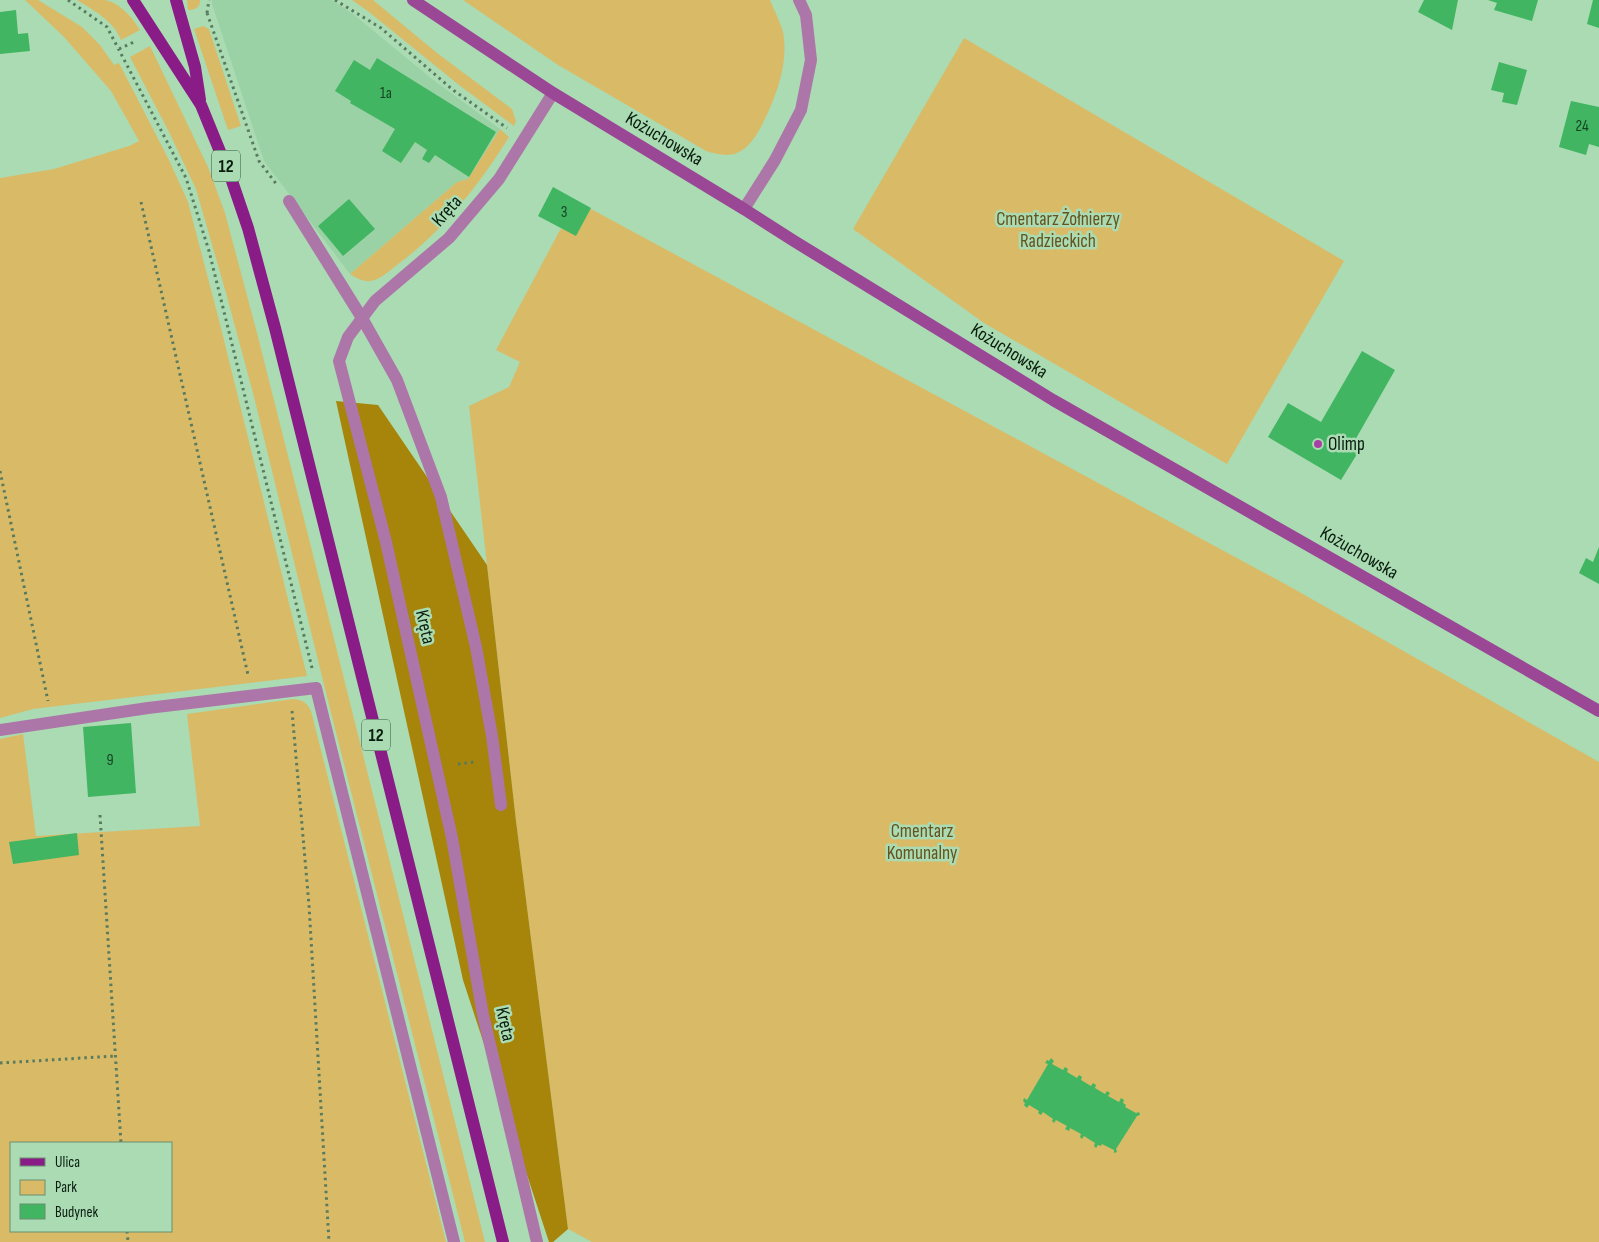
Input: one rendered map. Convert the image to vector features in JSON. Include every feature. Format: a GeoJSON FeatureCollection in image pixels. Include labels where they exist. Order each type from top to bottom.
{"type":"FeatureCollection","features":[{"type":"Feature","properties":{"kind":"main road","name":"12"},"geometry":{"type":"LineString","coordinates":[[134,0],[201,105],[232,181],[244,219],[275,328],[503,1242]]}},
{"type":"Feature","properties":{"kind":"main road","name":"12"},"geometry":{"type":"LineString","coordinates":[[176,0],[195,67],[201,105]]}},
{"type":"Feature","properties":{"kind":"main road","name":"Kożuchowska"},"geometry":{"type":"LineString","coordinates":[[413,0],[552,93],[1053,400],[1599,711]]}},
{"type":"Feature","properties":{"kind":"street"},"geometry":{"type":"LineString","coordinates":[[744,209],[775,160],[801,110],[812,60],[806,15],[798,0]]}},
{"type":"Feature","properties":{"kind":"street","name":"Kręta"},"geometry":{"type":"LineString","coordinates":[[538,1242],[483,1015],[452,838],[386,542],[340,361],[348,337],[375,301],[449,238],[499,180],[552,93]]}},
{"type":"Feature","properties":{"kind":"street"},"geometry":{"type":"LineString","coordinates":[[289,201],[362,318],[397,380],[441,497],[476,647],[492,736],[501,805]]}},
{"type":"Feature","properties":{"kind":"street"},"geometry":{"type":"LineString","coordinates":[[0,730],[148,708],[316,688],[454,1242]]}},
{"type":"Feature","properties":{"kind":"path"},"geometry":{"type":"LineString","coordinates":[[68,0],[107,27],[186,178],[209,251],[316,688]]}},
{"type":"Feature","properties":{"kind":"path"},"geometry":{"type":"LineString","coordinates":[[336,0],[381,28],[453,90],[510,130]]}},
{"type":"Feature","properties":{"kind":"path"},"geometry":{"type":"LineString","coordinates":[[207,13],[259,162],[289,201]]}},
{"type":"Feature","properties":{"kind":"path"},"geometry":{"type":"LineString","coordinates":[[140,202],[252,695]]}},
{"type":"Feature","properties":{"kind":"path"},"geometry":{"type":"LineString","coordinates":[[0,471],[52,722]]}},
{"type":"Feature","properties":{"kind":"path"},"geometry":{"type":"LineString","coordinates":[[291,691],[309,905],[329,1242]]}},
{"type":"Feature","properties":{"kind":"path"},"geometry":{"type":"LineString","coordinates":[[455,765],[495,759]]}},
{"type":"Feature","properties":{"kind":"path"},"geometry":{"type":"LineString","coordinates":[[100,815],[121,1142]]}},
{"type":"Feature","properties":{"kind":"path"},"geometry":{"type":"LineString","coordinates":[[0,1063],[115,1056]]}},
{"type":"Feature","properties":{"kind":"shaded area"},"geometry":{"type":"Polygon","coordinates":[[[212,0],[332,0],[353,14],[432,79],[500,129],[468,179],[457,182],[350,274],[264,161],[212,0]]]}},
{"type":"Feature","properties":{"kind":"shaded area"},"geometry":{"type":"Polygon","coordinates":[[[336,401],[378,405],[487,565],[516,821],[568,1229],[553,1242],[549,1242],[463,980],[336,401]]]}},
{"type":"Feature","properties":{"kind":"green space"},"geometry":{"type":"Polygon","coordinates":[[[25,0],[38,0],[82,27],[100,45],[114,65],[119,63],[169,160],[188,202],[307,676],[33,709],[0,718],[0,178],[54,169],[129,146],[139,141],[111,91],[64,37],[25,0]]]}},
{"type":"Feature","properties":{"kind":"green space"},"geometry":{"type":"Polygon","coordinates":[[[77,0],[105,0],[116,4],[126,12],[140,30],[121,40],[118,33],[108,22],[77,0]]]}},
{"type":"Feature","properties":{"kind":"green space"},"geometry":{"type":"Polygon","coordinates":[[[187,0],[200,0],[200,5],[195,9],[188,10],[187,0]]]}},
{"type":"Feature","properties":{"kind":"green space"},"geometry":{"type":"Polygon","coordinates":[[[352,0],[373,0],[437,53],[512,109],[516,121],[514,126],[459,85],[352,0]]]}},
{"type":"Feature","properties":{"kind":"green space"},"geometry":{"type":"Polygon","coordinates":[[[463,0],[770,0],[783,32],[783,68],[772,103],[762,125],[749,145],[733,154],[714,153],[706,151],[558,65],[463,0]]]}},
{"type":"Feature","properties":{"kind":"green space"},"geometry":{"type":"Polygon","coordinates":[[[203,26],[209,29],[241,126],[228,130],[194,29],[203,26]]]}},
{"type":"Feature","properties":{"kind":"green space","name":"Cmentarz Żołnierzy Radzieckich"},"geometry":{"type":"Polygon","coordinates":[[[964,38],[1344,261],[1227,464],[984,323],[853,229],[964,38]]]}},
{"type":"Feature","properties":{"kind":"green space"},"geometry":{"type":"Polygon","coordinates":[[[150,46],[208,167],[225,213],[302,511],[485,1242],[465,1242],[324,685],[254,397],[196,189],[130,57],[150,46]]]}},
{"type":"Feature","properties":{"kind":"green space"},"geometry":{"type":"Polygon","coordinates":[[[500,129],[509,137],[473,190],[430,237],[414,252],[378,278],[365,281],[350,274],[457,182],[468,179],[500,129]]]}},
{"type":"Feature","properties":{"kind":"green space","name":"Cmentarz Komunalny"},"geometry":{"type":"Polygon","coordinates":[[[591,209],[1287,585],[1599,762],[1599,1242],[592,1242],[568,1229],[516,821],[469,406],[509,387],[520,362],[496,350],[560,230],[591,209]]]}},
{"type":"Feature","properties":{"kind":"green space"},"geometry":{"type":"Polygon","coordinates":[[[293,699],[308,705],[446,1242],[0,1242],[0,739],[23,734],[36,836],[200,826],[187,714],[293,699]]]}},
{"type":"Feature","properties":{"kind":"building"},"geometry":{"type":"Polygon","coordinates":[[[1424,0],[1458,0],[1452,30],[1418,12],[1424,0]]]}},
{"type":"Feature","properties":{"kind":"building"},"geometry":{"type":"Polygon","coordinates":[[[1488,0],[1538,0],[1532,21],[1494,10],[1497,3],[1488,0]]]}},
{"type":"Feature","properties":{"kind":"building"},"geometry":{"type":"Polygon","coordinates":[[[1593,0],[1599,0],[1599,28],[1587,24],[1593,0]]]}},
{"type":"Feature","properties":{"kind":"building"},"geometry":{"type":"Polygon","coordinates":[[[16,10],[18,34],[28,33],[30,51],[0,54],[0,12],[16,10]]]}},
{"type":"Feature","properties":{"kind":"building"},"geometry":{"type":"Polygon","coordinates":[[[377,58],[496,132],[469,177],[435,155],[429,163],[422,159],[427,150],[415,142],[401,163],[382,151],[395,129],[350,103],[351,101],[335,91],[354,60],[370,70],[377,58]]]}},
{"type":"Feature","properties":{"kind":"building"},"geometry":{"type":"Polygon","coordinates":[[[1499,62],[1527,70],[1517,105],[1502,102],[1504,93],[1491,90],[1499,62]]]}},
{"type":"Feature","properties":{"kind":"building"},"geometry":{"type":"Polygon","coordinates":[[[1571,101],[1599,107],[1599,147],[1589,144],[1586,155],[1559,147],[1571,101]]]}},
{"type":"Feature","properties":{"kind":"building"},"geometry":{"type":"Polygon","coordinates":[[[553,187],[591,208],[576,236],[538,216],[553,187]]]}},
{"type":"Feature","properties":{"kind":"building"},"geometry":{"type":"Polygon","coordinates":[[[349,199],[375,229],[343,256],[318,226],[349,199]]]}},
{"type":"Feature","properties":{"kind":"building"},"geometry":{"type":"Polygon","coordinates":[[[1362,351],[1395,370],[1354,442],[1362,446],[1341,480],[1268,437],[1288,403],[1321,422],[1362,351]]]}},
{"type":"Feature","properties":{"kind":"building"},"geometry":{"type":"Polygon","coordinates":[[[1599,547],[1599,584],[1579,573],[1586,558],[1593,562],[1599,547]]]}},
{"type":"Feature","properties":{"kind":"building"},"geometry":{"type":"Polygon","coordinates":[[[131,723],[136,793],[88,797],[83,727],[131,723]]]}},
{"type":"Feature","properties":{"kind":"building"},"geometry":{"type":"Polygon","coordinates":[[[77,833],[79,855],[13,864],[9,842],[77,833]]]}},
{"type":"Feature","properties":{"kind":"building"},"geometry":{"type":"Polygon","coordinates":[[[1051,1058],[1054,1061],[1052,1064],[1063,1070],[1065,1067],[1068,1069],[1067,1072],[1077,1078],[1079,1075],[1082,1077],[1081,1080],[1091,1086],[1093,1083],[1096,1085],[1095,1088],[1105,1094],[1107,1091],[1110,1093],[1108,1096],[1119,1102],[1121,1098],[1124,1100],[1125,1107],[1136,1113],[1139,1112],[1140,1115],[1137,1116],[1116,1149],[1117,1152],[1114,1153],[1114,1150],[1102,1144],[1096,1148],[1094,1146],[1095,1143],[1084,1136],[1082,1139],[1080,1137],[1081,1134],[1070,1128],[1069,1131],[1065,1129],[1067,1126],[1056,1120],[1054,1123],[1053,1119],[1043,1112],[1041,1115],[1038,1113],[1039,1111],[1029,1105],[1027,1108],[1024,1105],[1024,1098],[1027,1100],[1048,1064],[1045,1063],[1051,1058]]]}},
{"type":"Feature","properties":{"kind":"place","name":"Olimp"},"geometry":{"type":"Point","coordinates":[1318,444]}}]}
